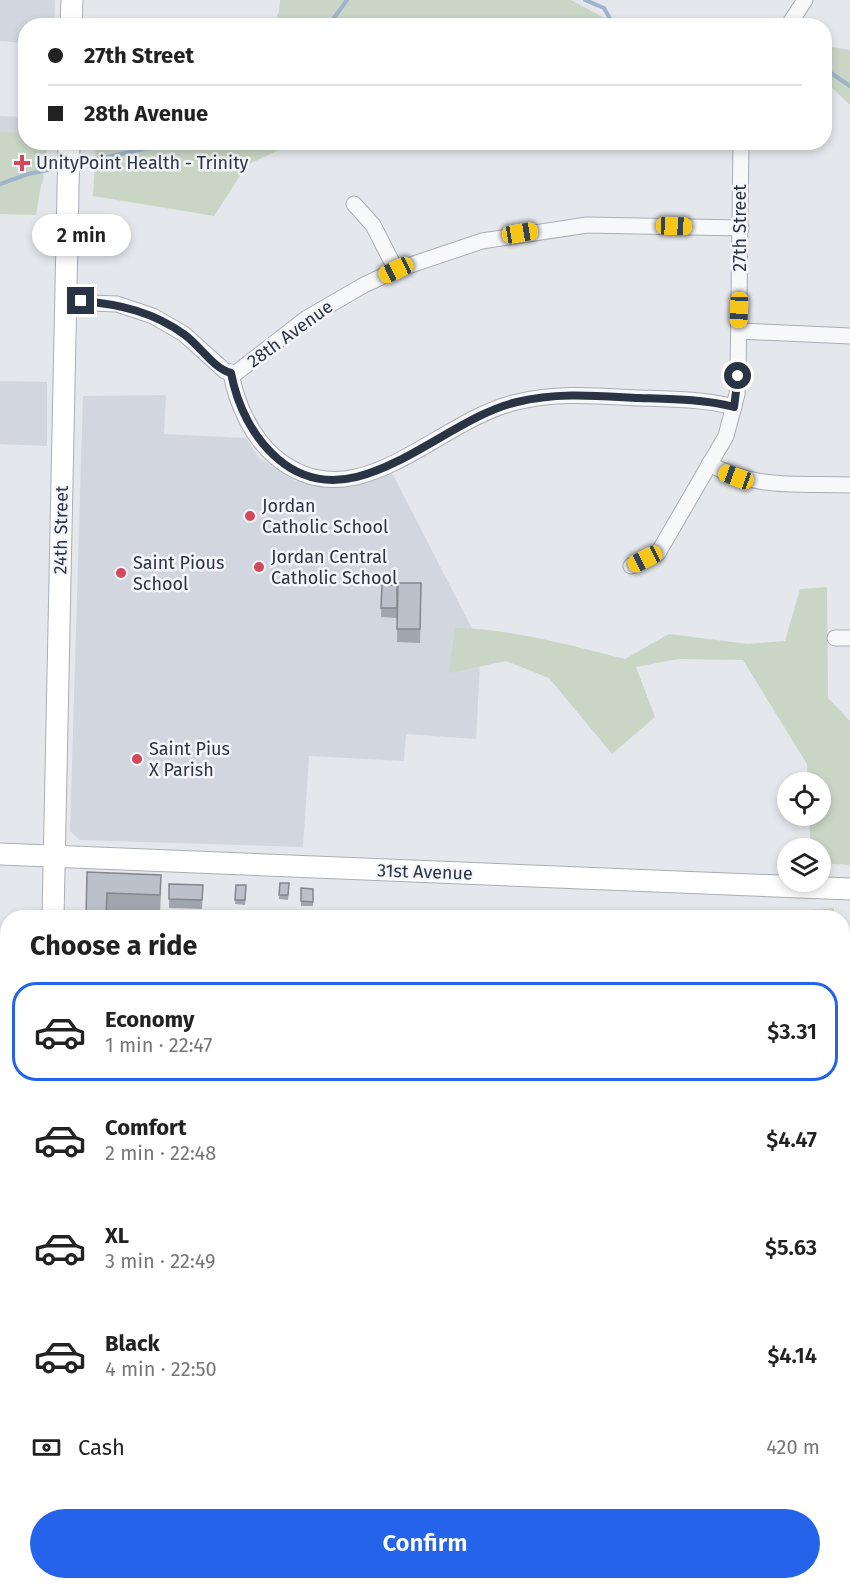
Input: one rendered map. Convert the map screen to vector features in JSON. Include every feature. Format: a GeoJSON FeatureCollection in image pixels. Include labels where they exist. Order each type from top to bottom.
{"type":"FeatureCollection","features":[{"type":"Feature","properties":{"kind":"street"},"geometry":{"type":"LineString","coordinates":[[71,18],[72,0]]}},
{"type":"Feature","properties":{"kind":"street"},"geometry":{"type":"LineString","coordinates":[[793,18],[805,0]]}},
{"type":"Feature","properties":{"kind":"street","name":"24th Street"},"geometry":{"type":"LineString","coordinates":[[53,910],[69,150]]}},
{"type":"Feature","properties":{"kind":"street","name":"27th Street"},"geometry":{"type":"LineString","coordinates":[[632,566],[658,552],[726,436],[734,407],[738,376],[741,150]]}},
{"type":"Feature","properties":{"kind":"street"},"geometry":{"type":"LineString","coordinates":[[354,204],[373,225],[396,270]]}},
{"type":"Feature","properties":{"kind":"street","name":"28th Avenue"},"geometry":{"type":"LineString","coordinates":[[66,302],[117,304],[153,316],[184,334],[219,367],[231,373],[241,370],[307,318],[347,294],[396,270],[482,241],[568,226],[741,228]]}},
{"type":"Feature","properties":{"kind":"street"},"geometry":{"type":"LineString","coordinates":[[739,331],[850,336]]}},
{"type":"Feature","properties":{"kind":"street"},"geometry":{"type":"LineString","coordinates":[[231,373],[236,394],[248,421],[270,452],[293,471],[324,480],[349,480],[373,473],[476,415],[515,402],[538,398],[587,396],[711,401],[734,407]]}},
{"type":"Feature","properties":{"kind":"street"},"geometry":{"type":"LineString","coordinates":[[709,465],[730,475],[764,484],[850,485]]}},
{"type":"Feature","properties":{"kind":"street","name":"31st Avenue"},"geometry":{"type":"LineString","coordinates":[[0,854],[850,889]]}},
{"type":"Feature","properties":{"kind":"shaded area"},"geometry":{"type":"Polygon","coordinates":[[[0,0],[55,0],[54,18],[18,18],[18,42],[0,41],[0,0]]]}},
{"type":"Feature","properties":{"kind":"shaded area","name":"UnityPoint Health - Trinity"},"geometry":{"type":"Polygon","coordinates":[[[0,116],[18,117],[18,150],[45,150],[43,184],[0,183],[0,116]]]}},
{"type":"Feature","properties":{"kind":"shaded area"},"geometry":{"type":"Polygon","coordinates":[[[0,381],[47,382],[47,446],[0,444],[0,381]]]}},
{"type":"Feature","properties":{"kind":"shaded area","name":"Jordan Central Catholic School"},"geometry":{"type":"Polygon","coordinates":[[[166,395],[164,434],[246,438],[259,458],[296,481],[352,487],[391,471],[481,646],[476,739],[406,734],[404,761],[309,756],[303,847],[80,840],[70,831],[83,396],[166,395]]]}},
{"type":"Feature","properties":{"kind":"green space"},"geometry":{"type":"Polygon","coordinates":[[[280,0],[571,0],[605,18],[276,18],[280,0]]]}},
{"type":"Feature","properties":{"kind":"green space"},"geometry":{"type":"Polygon","coordinates":[[[832,47],[850,50],[850,105],[832,88],[832,47]]]}},
{"type":"Feature","properties":{"kind":"green space"},"geometry":{"type":"Polygon","coordinates":[[[0,132],[18,133],[18,150],[47,150],[36,215],[0,214],[0,132]]]}},
{"type":"Feature","properties":{"kind":"green space"},"geometry":{"type":"Polygon","coordinates":[[[96,150],[278,150],[247,165],[214,216],[93,196],[96,150]]]}},
{"type":"Feature","properties":{"kind":"green space"},"geometry":{"type":"Polygon","coordinates":[[[827,587],[828,698],[850,721],[850,865],[831,864],[831,838],[810,838],[810,826],[831,826],[831,772],[807,772],[807,764],[743,660],[678,659],[636,667],[655,717],[612,754],[549,678],[506,661],[449,673],[455,628],[520,635],[625,659],[669,634],[748,644],[785,641],[800,589],[827,587]]]}},
{"type":"Feature","properties":{"kind":"green space"},"geometry":{"type":"Polygon","coordinates":[[[834,908],[834,910],[806,910],[834,908]]]}},
{"type":"Feature","properties":{"kind":"building"},"geometry":{"type":"Polygon","coordinates":[[[398,583],[421,583],[420,629],[397,629],[398,583]]]}},
{"type":"Feature","properties":{"kind":"building"},"geometry":{"type":"Polygon","coordinates":[[[382,585],[397,585],[397,608],[381,608],[382,585]]]}},
{"type":"Feature","properties":{"kind":"building"},"geometry":{"type":"Polygon","coordinates":[[[87,872],[161,875],[160,895],[107,893],[106,910],[86,910],[87,872]]]}},
{"type":"Feature","properties":{"kind":"building"},"geometry":{"type":"Polygon","coordinates":[[[280,883],[289,883],[288,895],[279,895],[280,883]]]}},
{"type":"Feature","properties":{"kind":"building"},"geometry":{"type":"Polygon","coordinates":[[[169,884],[203,885],[202,900],[169,899],[169,884]]]}},
{"type":"Feature","properties":{"kind":"building"},"geometry":{"type":"Polygon","coordinates":[[[236,885],[246,885],[245,900],[235,900],[236,885]]]}},
{"type":"Feature","properties":{"kind":"building"},"geometry":{"type":"Polygon","coordinates":[[[301,888],[313,889],[313,902],[301,901],[301,888]]]}},
{"type":"Feature","properties":{"kind":"waterway"},"geometry":{"type":"LineString","coordinates":[[334,18],[347,0]]}},
{"type":"Feature","properties":{"kind":"waterway"},"geometry":{"type":"LineString","coordinates":[[585,0],[604,8],[610,18]]}},
{"type":"Feature","properties":{"kind":"waterway"},"geometry":{"type":"LineString","coordinates":[[832,74],[850,86]]}},
{"type":"Feature","properties":{"kind":"waterway"},"geometry":{"type":"LineString","coordinates":[[76,164],[139,150]]}},
{"type":"Feature","properties":{"kind":"waterway"},"geometry":{"type":"LineString","coordinates":[[0,184],[28,174],[63,167]]}},
{"type":"Feature","properties":{"kind":"place","name":"UnityPoint Health - Trinity"},"geometry":{"type":"Point","coordinates":[22,163]}},
{"type":"Feature","properties":{"kind":"place","name":"Jordan Catholic School"},"geometry":{"type":"Point","coordinates":[250,516]}},
{"type":"Feature","properties":{"kind":"place","name":"Jordan Central Catholic School"},"geometry":{"type":"Point","coordinates":[259,567]}},
{"type":"Feature","properties":{"kind":"place","name":"Saint Pious School"},"geometry":{"type":"Point","coordinates":[121,573]}},
{"type":"Feature","properties":{"kind":"place","name":"Saint Pius X Parish"},"geometry":{"type":"Point","coordinates":[137,759]}},
{"type":"Feature","properties":{"kind":"route"},"geometry":{"type":"LineString","coordinates":[[81,301],[117,304],[153,316],[184,334],[219,367],[231,373],[236,394],[248,421],[259,440],[270,452],[293,471],[324,480],[349,480],[373,473],[414,452],[476,415],[515,402],[558,395],[711,401],[734,407],[738,376]]}}]}
